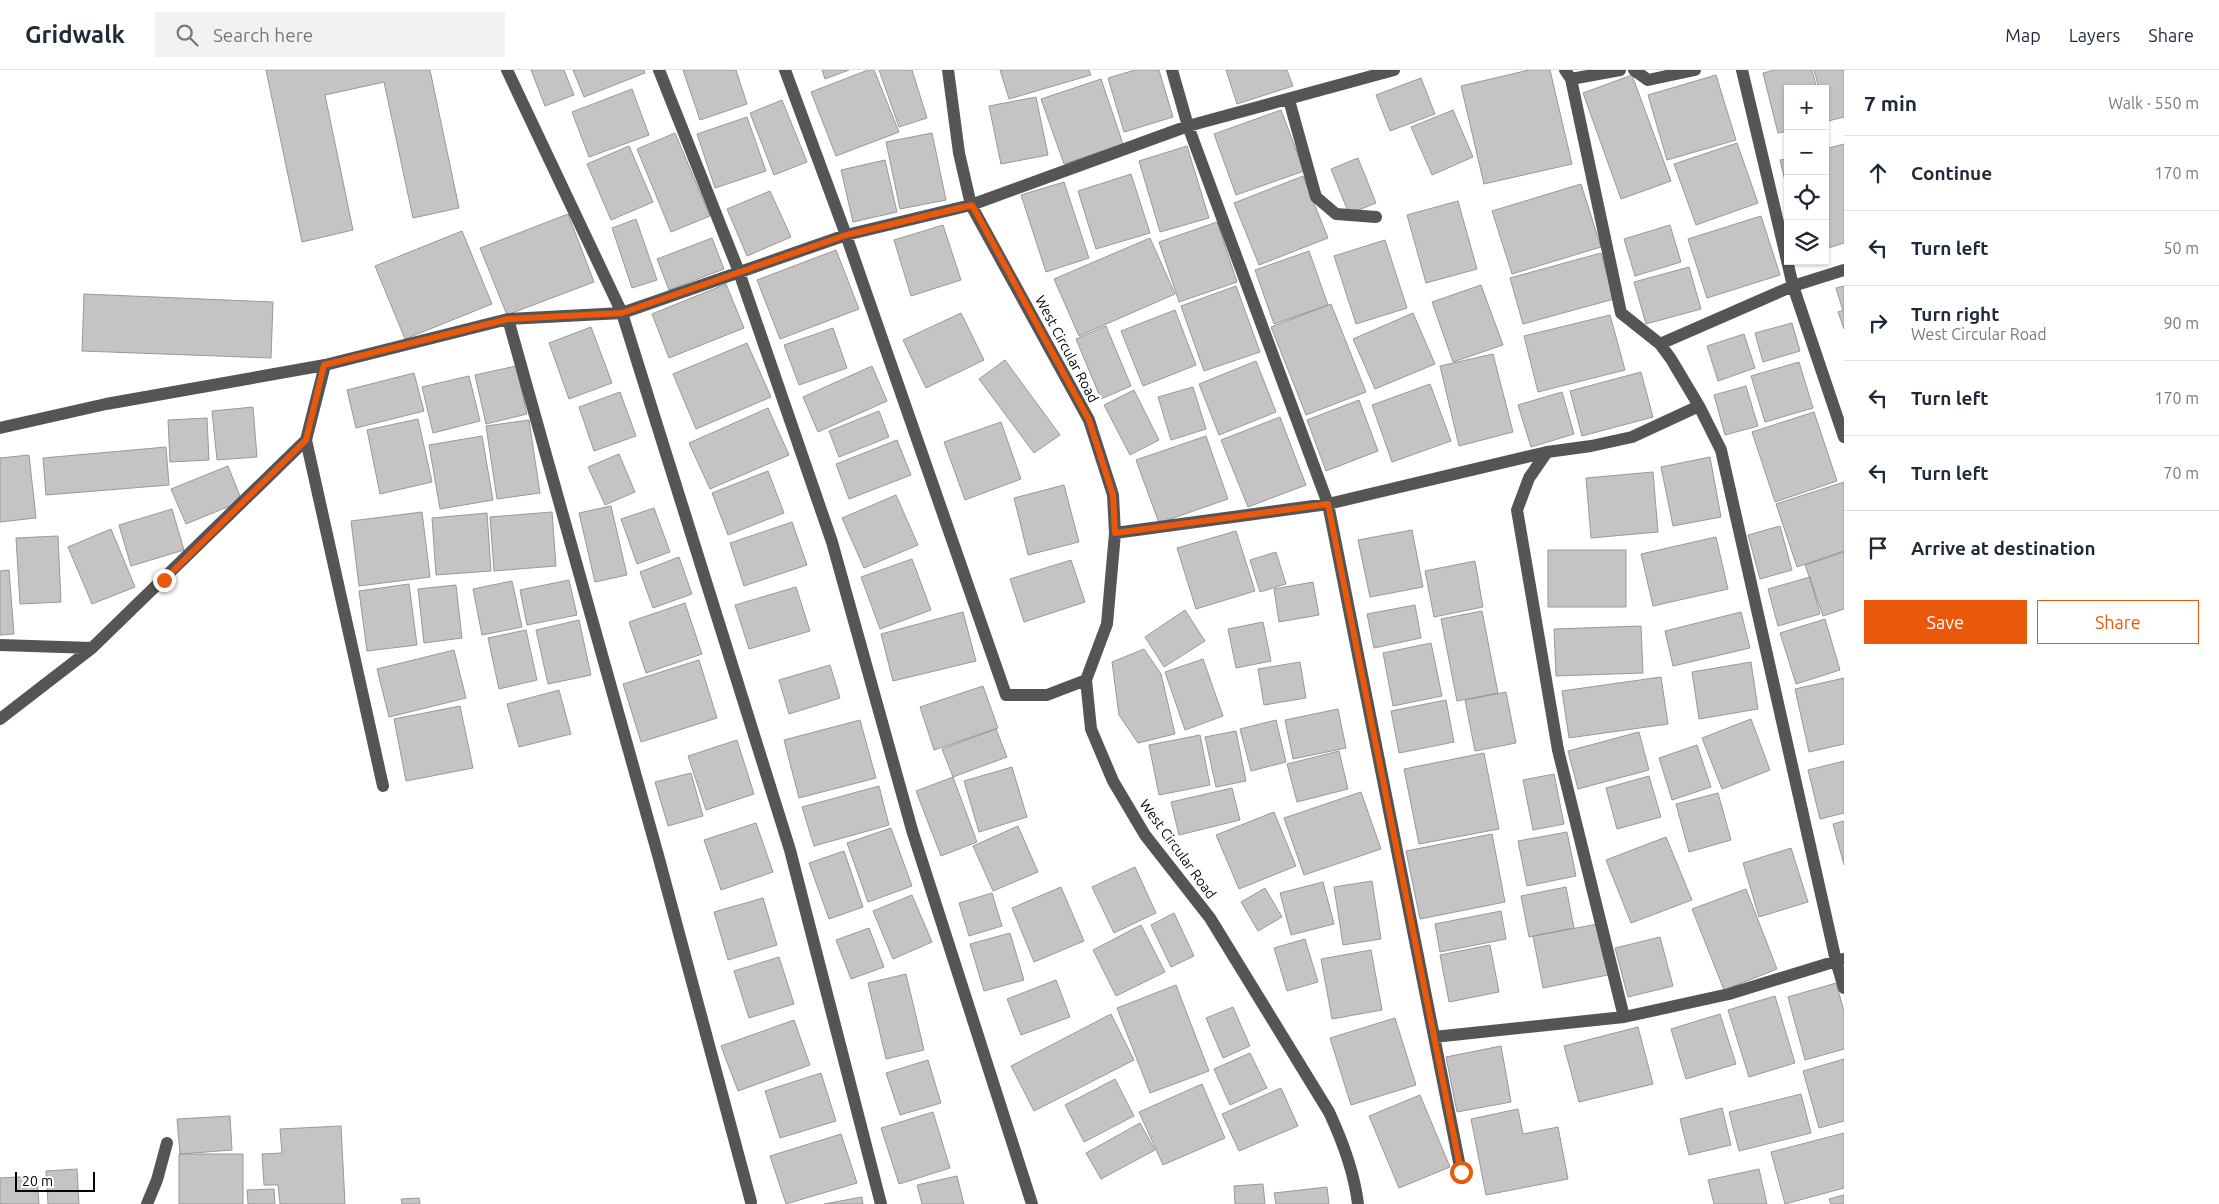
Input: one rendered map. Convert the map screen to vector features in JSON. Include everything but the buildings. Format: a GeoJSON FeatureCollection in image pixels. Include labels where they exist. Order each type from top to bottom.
{"type":"FeatureCollection","features":[{"type":"Feature","properties":{"kind":"street"},"geometry":{"type":"LineString","coordinates":[[507,70],[622,313],[790,850],[881,1204]]}},
{"type":"Feature","properties":{"kind":"street"},"geometry":{"type":"LineString","coordinates":[[659,70],[739,272],[832,542],[912,830],[1032,1204]]}},
{"type":"Feature","properties":{"kind":"street"},"geometry":{"type":"LineString","coordinates":[[785,70],[846,235],[1006,695],[1047,695],[1086,680]]}},
{"type":"Feature","properties":{"kind":"street","name":"West Circular Road"},"geometry":{"type":"LineString","coordinates":[[948,70],[959,153],[972,205],[1089,420],[1113,495],[1115,533],[1107,624],[1086,680],[1091,729],[1113,781],[1145,835],[1210,918],[1329,1112],[1341,1138],[1354,1176],[1358,1204]]}},
{"type":"Feature","properties":{"kind":"street"},"geometry":{"type":"LineString","coordinates":[[1172,70],[1188,126],[1328,504],[1461,1172]]}},
{"type":"Feature","properties":{"kind":"street"},"geometry":{"type":"LineString","coordinates":[[0,428],[106,404],[324,365],[508,319],[622,313],[846,235],[972,205],[1188,126],[1394,70]]}},
{"type":"Feature","properties":{"kind":"street"},"geometry":{"type":"LineString","coordinates":[[1620,70],[1568,74],[1621,313],[1660,344],[1699,406],[1721,450],[1840,960],[1844,988]]}},
{"type":"Feature","properties":{"kind":"street"},"geometry":{"type":"LineString","coordinates":[[1634,70],[1648,80],[1695,70]]}},
{"type":"Feature","properties":{"kind":"street"},"geometry":{"type":"LineString","coordinates":[[1742,70],[1793,286],[1844,437]]}},
{"type":"Feature","properties":{"kind":"street"},"geometry":{"type":"LineString","coordinates":[[1289,100],[1316,197],[1336,214],[1376,217]]}},
{"type":"Feature","properties":{"kind":"street"},"geometry":{"type":"LineString","coordinates":[[1660,344],[1793,286],[1844,270]]}},
{"type":"Feature","properties":{"kind":"street"},"geometry":{"type":"LineString","coordinates":[[508,319],[658,854],[751,1202]]}},
{"type":"Feature","properties":{"kind":"street"},"geometry":{"type":"LineString","coordinates":[[324,365],[306,440],[383,786]]}},
{"type":"Feature","properties":{"kind":"street"},"geometry":{"type":"LineString","coordinates":[[1115,533],[1328,504],[1547,452],[1590,446],[1632,437],[1699,406]]}},
{"type":"Feature","properties":{"kind":"street"},"geometry":{"type":"LineString","coordinates":[[0,719],[92,648],[306,440]]}},
{"type":"Feature","properties":{"kind":"street"},"geometry":{"type":"LineString","coordinates":[[1547,452],[1529,478],[1517,510],[1558,750],[1624,1017]]}},
{"type":"Feature","properties":{"kind":"street"},"geometry":{"type":"LineString","coordinates":[[0,644],[92,648]]}},
{"type":"Feature","properties":{"kind":"street"},"geometry":{"type":"LineString","coordinates":[[1434,1038],[1624,1017],[1729,994],[1840,960]]}},
{"type":"Feature","properties":{"kind":"street"},"geometry":{"type":"LineString","coordinates":[[147,1204],[158,1180],[167,1143]]}},
{"type":"Feature","properties":{"kind":"route"},"geometry":{"type":"LineString","coordinates":[[164,580],[306,440],[324,365],[508,319],[622,313],[846,235],[972,205],[1089,420],[1113,495],[1115,533],[1328,504],[1461,1172]]}}]}
